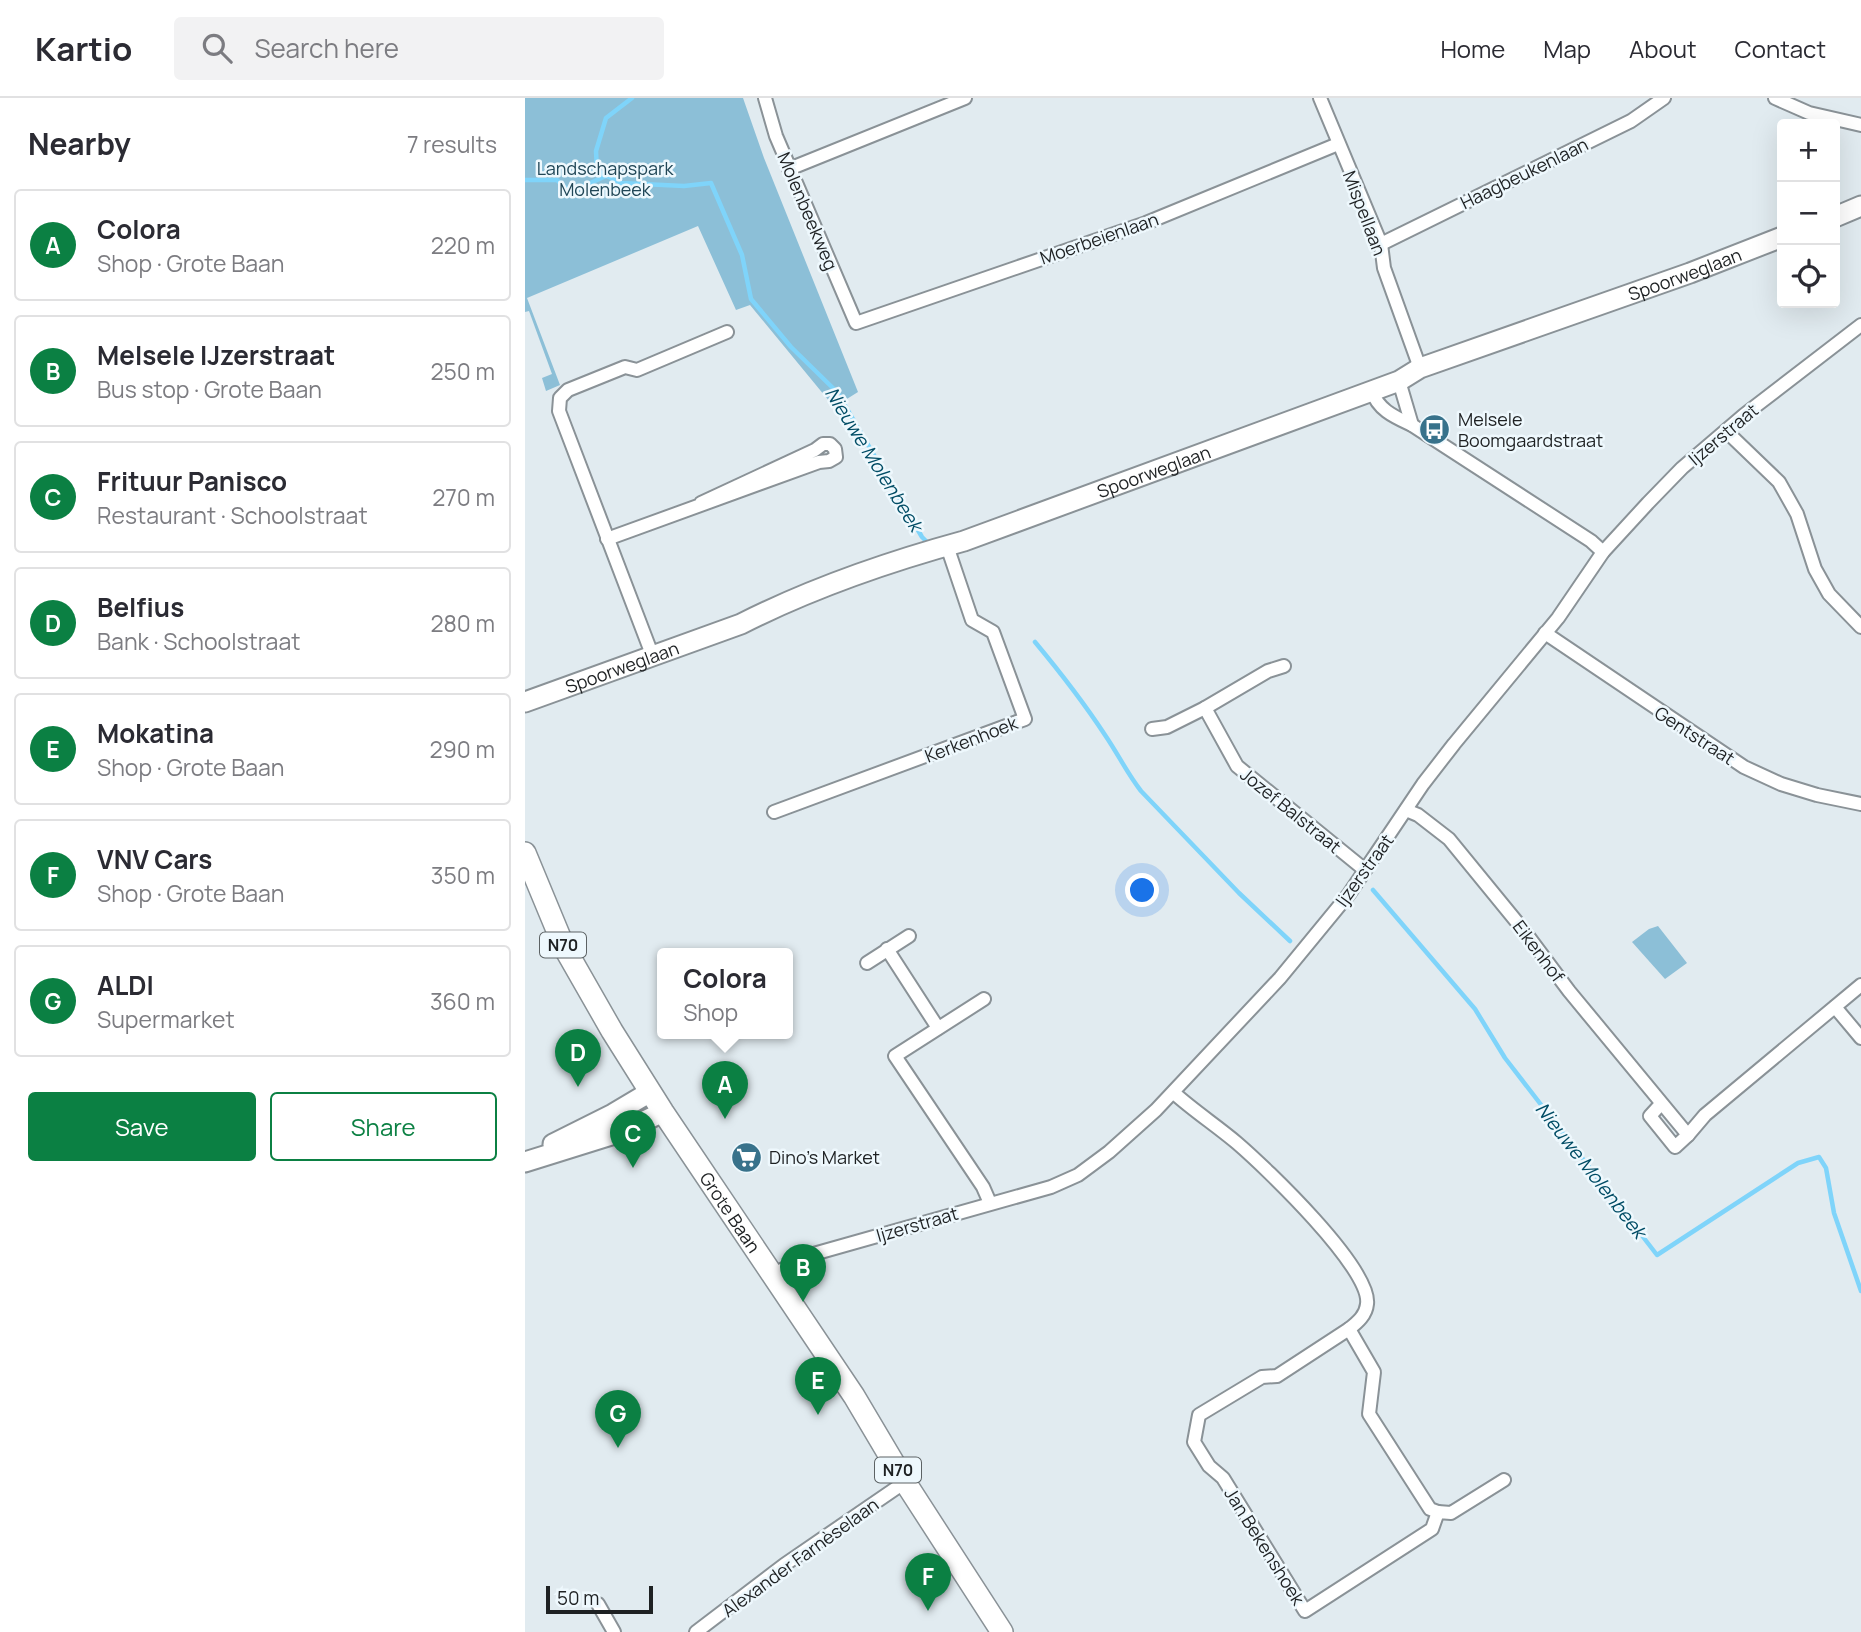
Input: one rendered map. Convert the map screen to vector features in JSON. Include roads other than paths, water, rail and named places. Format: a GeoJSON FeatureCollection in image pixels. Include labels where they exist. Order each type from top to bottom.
{"type":"FeatureCollection","features":[{"type":"Feature","properties":{"kind":"main road","name":"Grote Baan"},"geometry":{"type":"LineString","coordinates":[[525,853],[564,947],[612,1031],[663,1112],[854,1396],[905,1482],[1002,1632]]}},
{"type":"Feature","properties":{"kind":"street","name":"Molenbeekweg"},"geometry":{"type":"LineString","coordinates":[[765,98],[789,169],[856,323]]}},
{"type":"Feature","properties":{"kind":"street"},"geometry":{"type":"LineString","coordinates":[[789,169],[965,98]]}},
{"type":"Feature","properties":{"kind":"street","name":"Mispellaan"},"geometry":{"type":"LineString","coordinates":[[1320,98],[1381,244],[1384,268],[1420,368]]}},
{"type":"Feature","properties":{"kind":"street","name":"Haagbeukenlaan"},"geometry":{"type":"LineString","coordinates":[[1381,244],[1631,121],[1664,98]]}},
{"type":"Feature","properties":{"kind":"street"},"geometry":{"type":"LineString","coordinates":[[1775,98],[1809,113],[1861,125]]}},
{"type":"Feature","properties":{"kind":"street","name":"Moerbeienlaan"},"geometry":{"type":"LineString","coordinates":[[856,323],[1146,223],[1338,144]]}},
{"type":"Feature","properties":{"kind":"street"},"geometry":{"type":"LineString","coordinates":[[1840,215],[1861,206]]}},
{"type":"Feature","properties":{"kind":"street","name":"Spoorweglaan"},"geometry":{"type":"LineString","coordinates":[[525,702],[741,624],[775,607],[907,558],[947,546],[1399,381],[1420,368],[1690,273],[1777,239]]}},
{"type":"Feature","properties":{"kind":"street","name":"Ijzerstraat"},"geometry":{"type":"LineString","coordinates":[[772,1275],[810,1255],[1051,1187],[1078,1175],[1109,1152],[1174,1093],[1280,978],[1349,894],[1454,744],[1545,633],[1603,552],[1682,468],[1861,326]]}},
{"type":"Feature","properties":{"kind":"street"},"geometry":{"type":"LineString","coordinates":[[653,657],[559,411],[560,398],[568,390],[625,368],[637,370],[727,332]]}},
{"type":"Feature","properties":{"kind":"street"},"geometry":{"type":"LineString","coordinates":[[1399,381],[1412,425]]}},
{"type":"Feature","properties":{"kind":"street"},"geometry":{"type":"LineString","coordinates":[[1372,391],[1375,401],[1382,408],[1591,541],[1603,552]]}},
{"type":"Feature","properties":{"kind":"street"},"geometry":{"type":"LineString","coordinates":[[1726,431],[1779,482],[1797,514],[1815,569],[1829,594],[1861,627]]}},
{"type":"Feature","properties":{"kind":"street"},"geometry":{"type":"LineString","coordinates":[[607,539],[701,503],[819,462],[829,461],[836,457],[835,449],[829,444],[823,444],[701,503]]}},
{"type":"Feature","properties":{"kind":"street","name":"Kerkenhoek"},"geometry":{"type":"LineString","coordinates":[[774,812],[1025,719],[993,632],[972,620],[947,546]]}},
{"type":"Feature","properties":{"kind":"street","name":"Gentstraat"},"geometry":{"type":"LineString","coordinates":[[1545,633],[1744,767],[1781,784],[1861,804]]}},
{"type":"Feature","properties":{"kind":"street"},"geometry":{"type":"LineString","coordinates":[[1152,729],[1167,727],[1268,671],[1284,666]]}},
{"type":"Feature","properties":{"kind":"street","name":"Jozef Balstraat"},"geometry":{"type":"LineString","coordinates":[[1205,708],[1237,766],[1365,870]]}},
{"type":"Feature","properties":{"kind":"street","name":"Eikenhof"},"geometry":{"type":"LineString","coordinates":[[1406,810],[1418,815],[1449,839],[1688,1135],[1705,1115],[1861,985]]}},
{"type":"Feature","properties":{"kind":"street"},"geometry":{"type":"LineString","coordinates":[[867,963],[909,936]]}},
{"type":"Feature","properties":{"kind":"street"},"geometry":{"type":"LineString","coordinates":[[887,949],[938,1028]]}},
{"type":"Feature","properties":{"kind":"street"},"geometry":{"type":"LineString","coordinates":[[984,999],[895,1056],[983,1186],[990,1203]]}},
{"type":"Feature","properties":{"kind":"street"},"geometry":{"type":"LineString","coordinates":[[1835,1007],[1861,1038]]}},
{"type":"Feature","properties":{"kind":"street"},"geometry":{"type":"LineString","coordinates":[[525,1161],[546,1147],[613,1114],[650,1092]]}},
{"type":"Feature","properties":{"kind":"street","name":"Jan Bekenshoek"},"geometry":{"type":"LineString","coordinates":[[1174,1093],[1236,1142],[1329,1235],[1364,1284],[1367,1303],[1359,1322],[1349,1329],[1277,1376],[1262,1377],[1199,1415],[1194,1442],[1209,1466],[1223,1478],[1305,1611],[1432,1529],[1438,1512]]}},
{"type":"Feature","properties":{"kind":"street"},"geometry":{"type":"LineString","coordinates":[[525,1161],[621,1132],[663,1112]]}},
{"type":"Feature","properties":{"kind":"street"},"geometry":{"type":"LineString","coordinates":[[1349,1329],[1374,1372],[1369,1414],[1430,1509],[1451,1513],[1504,1480]]}},
{"type":"Feature","properties":{"kind":"street","name":"Alexander Farnèselaan"},"geometry":{"type":"LineString","coordinates":[[696,1632],[784,1565],[905,1482]]}},
{"type":"Feature","properties":{"kind":"street"},"geometry":{"type":"LineString","coordinates":[[598,1604],[614,1632]]}},
{"type":"Feature","properties":{"kind":"waterway","name":"Nieuwe Molenbeek"},"geometry":{"type":"LineString","coordinates":[[632,98],[606,118],[596,151],[597,171],[621,183],[684,186],[711,183],[742,255],[751,299],[791,347],[837,392],[926,541]]}},
{"type":"Feature","properties":{"kind":"waterway"},"geometry":{"type":"LineString","coordinates":[[525,180],[557,180],[570,192],[606,176]]}},
{"type":"Feature","properties":{"kind":"waterway","name":"Nieuwe Molenbeek"},"geometry":{"type":"LineString","coordinates":[[1035,642],[1089,711],[1141,791],[1239,893],[1290,941]]}},
{"type":"Feature","properties":{"kind":"waterway","name":"Nieuwe Molenbeek"},"geometry":{"type":"LineString","coordinates":[[1373,890],[1475,1009],[1505,1058],[1657,1255],[1798,1163],[1819,1157],[1826,1168],[1834,1213],[1861,1291]]}},
{"type":"Feature","properties":{"kind":"place","name":"Melsele Boomgaardstraat"},"geometry":{"type":"Point","coordinates":[1435,429]}},
{"type":"Feature","properties":{"kind":"place","name":"Belfius"},"geometry":{"type":"Point","coordinates":[578,1087]}},
{"type":"Feature","properties":{"kind":"place","name":"Colora"},"geometry":{"type":"Point","coordinates":[725,1119]}},
{"type":"Feature","properties":{"kind":"place","name":"Dino's Market"},"geometry":{"type":"Point","coordinates":[746,1157]}},
{"type":"Feature","properties":{"kind":"place","name":"Frituur Panisco"},"geometry":{"type":"Point","coordinates":[633,1168]}},
{"type":"Feature","properties":{"kind":"place","name":"Melsele IJzerstraat"},"geometry":{"type":"Point","coordinates":[803,1302]}},
{"type":"Feature","properties":{"kind":"place","name":"Mokatina"},"geometry":{"type":"Point","coordinates":[818,1415]}},
{"type":"Feature","properties":{"kind":"place","name":"ALDI"},"geometry":{"type":"Point","coordinates":[618,1448]}},
{"type":"Feature","properties":{"kind":"place","name":"VNV Cars"},"geometry":{"type":"Point","coordinates":[928,1611]}},
{"type":"Feature","properties":{"kind":"park label","name":"Landschapspark Molenbeek"},"geometry":{"type":"Point","coordinates":[605,178]}}]}
